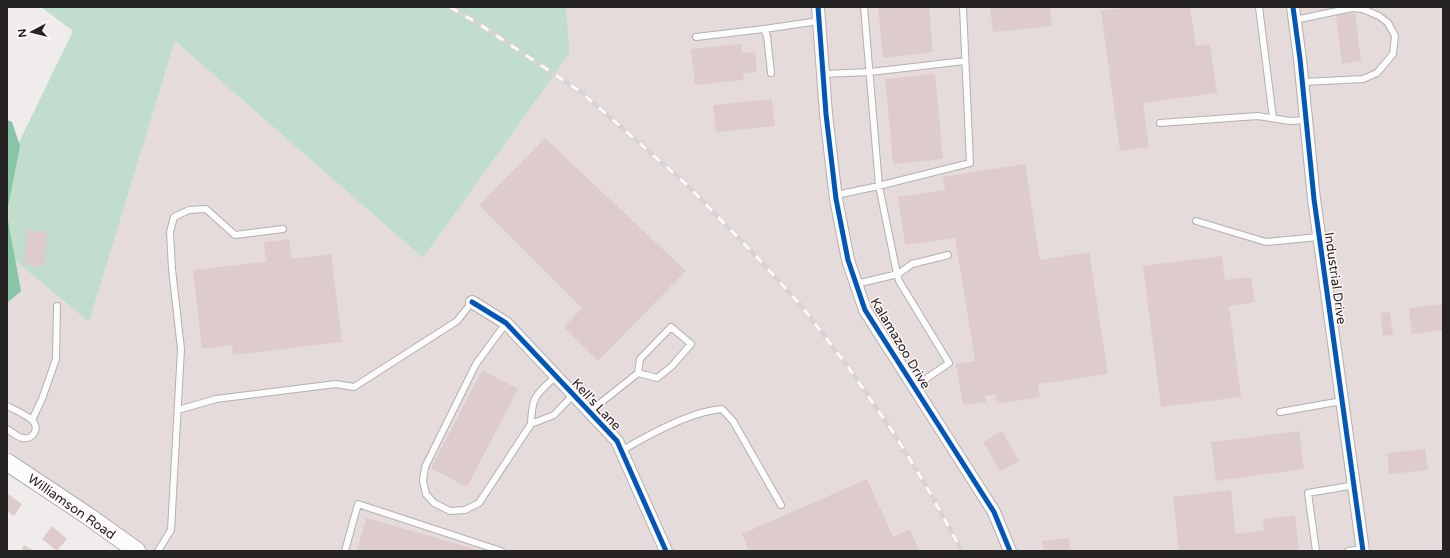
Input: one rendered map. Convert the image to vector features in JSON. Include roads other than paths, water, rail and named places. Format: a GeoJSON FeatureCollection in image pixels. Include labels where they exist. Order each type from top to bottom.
{"type":"FeatureCollection","features":[{"type":"Feature","properties":{"kind":"main road","name":"Williamson Road"},"geometry":{"type":"LineString","coordinates":[[7,462],[88,516],[136,551]]}},
{"type":"Feature","properties":{"kind":"street","name":"Kalamazoo Drive"},"geometry":{"type":"LineString","coordinates":[[818,7],[826,114],[836,195],[848,260],[865,310],[994,512],[1010,551]]}},
{"type":"Feature","properties":{"kind":"street","name":"Industrial Drive"},"geometry":{"type":"LineString","coordinates":[[1293,7],[1303,82],[1314,199],[1363,550]]}},
{"type":"Feature","properties":{"kind":"street","name":"Kell's Lane"},"geometry":{"type":"LineString","coordinates":[[472,302],[506,323],[617,441],[666,551]]}},
{"type":"Feature","properties":{"kind":"lane"},"geometry":{"type":"LineString","coordinates":[[864,7],[879,186],[899,280],[949,363],[914,387]]}},
{"type":"Feature","properties":{"kind":"lane"},"geometry":{"type":"LineString","coordinates":[[836,195],[970,164],[963,7]]}},
{"type":"Feature","properties":{"kind":"lane"},"geometry":{"type":"LineString","coordinates":[[1259,7],[1273,118]]}},
{"type":"Feature","properties":{"kind":"lane"},"geometry":{"type":"LineString","coordinates":[[1295,20],[1352,8],[1363,9],[1379,16],[1388,24],[1395,36],[1393,54],[1377,73],[1363,79],[1303,82]]}},
{"type":"Feature","properties":{"kind":"lane"},"geometry":{"type":"LineString","coordinates":[[696,37],[820,21]]}},
{"type":"Feature","properties":{"kind":"lane"},"geometry":{"type":"LineString","coordinates":[[764,29],[771,73]]}},
{"type":"Feature","properties":{"kind":"lane"},"geometry":{"type":"LineString","coordinates":[[823,74],[870,72],[965,61]]}},
{"type":"Feature","properties":{"kind":"lane"},"geometry":{"type":"LineString","coordinates":[[1160,123],[1258,116],[1290,121],[1306,120]]}},
{"type":"Feature","properties":{"kind":"lane"},"geometry":{"type":"LineString","coordinates":[[158,551],[171,530],[181,349],[172,269],[170,232],[174,216],[188,210],[206,209],[235,235],[283,229]]}},
{"type":"Feature","properties":{"kind":"lane"},"geometry":{"type":"LineString","coordinates":[[1196,220],[1266,242],[1319,237]]}},
{"type":"Feature","properties":{"kind":"lane"},"geometry":{"type":"LineString","coordinates":[[856,284],[898,274],[912,264],[948,255]]}},
{"type":"Feature","properties":{"kind":"lane"},"geometry":{"type":"LineString","coordinates":[[178,410],[216,399],[237,396],[336,384],[354,387],[456,321],[472,302]]}},
{"type":"Feature","properties":{"kind":"lane"},"geometry":{"type":"LineString","coordinates":[[32,420],[42,399],[56,359],[57,306]]}},
{"type":"Feature","properties":{"kind":"lane"},"geometry":{"type":"LineString","coordinates":[[506,323],[476,364],[425,467],[423,481],[426,494],[434,503],[450,511],[465,510],[479,503],[531,424],[531,407],[535,396],[556,376]]}},
{"type":"Feature","properties":{"kind":"lane"},"geometry":{"type":"LineString","coordinates":[[590,412],[638,373],[640,359],[671,327],[691,344],[672,366],[657,378],[638,373]]}},
{"type":"Feature","properties":{"kind":"lane"},"geometry":{"type":"LineString","coordinates":[[531,424],[554,415],[573,394]]}},
{"type":"Feature","properties":{"kind":"lane"},"geometry":{"type":"LineString","coordinates":[[1280,412],[1342,401]]}},
{"type":"Feature","properties":{"kind":"lane"},"geometry":{"type":"LineString","coordinates":[[7,406],[32,420],[36,430],[33,435],[28,438],[21,438],[7,429]]}},
{"type":"Feature","properties":{"kind":"lane"},"geometry":{"type":"LineString","coordinates":[[621,451],[671,425],[711,410],[722,409],[733,421],[781,506]]}},
{"type":"Feature","properties":{"kind":"lane"},"geometry":{"type":"LineString","coordinates":[[1316,551],[1308,493],[1355,485]]}},
{"type":"Feature","properties":{"kind":"lane"},"geometry":{"type":"LineString","coordinates":[[345,551],[358,504],[502,551]]}},
{"type":"Feature","properties":{"kind":"lane"},"geometry":{"type":"LineString","coordinates":[[1348,551],[1363,550]]}},
{"type":"Feature","properties":{"kind":"railway"},"geometry":{"type":"LineString","coordinates":[[450,7],[482,26],[581,92],[686,184],[755,255],[800,304],[848,367],[893,432],[925,484],[962,551]]}}]}
